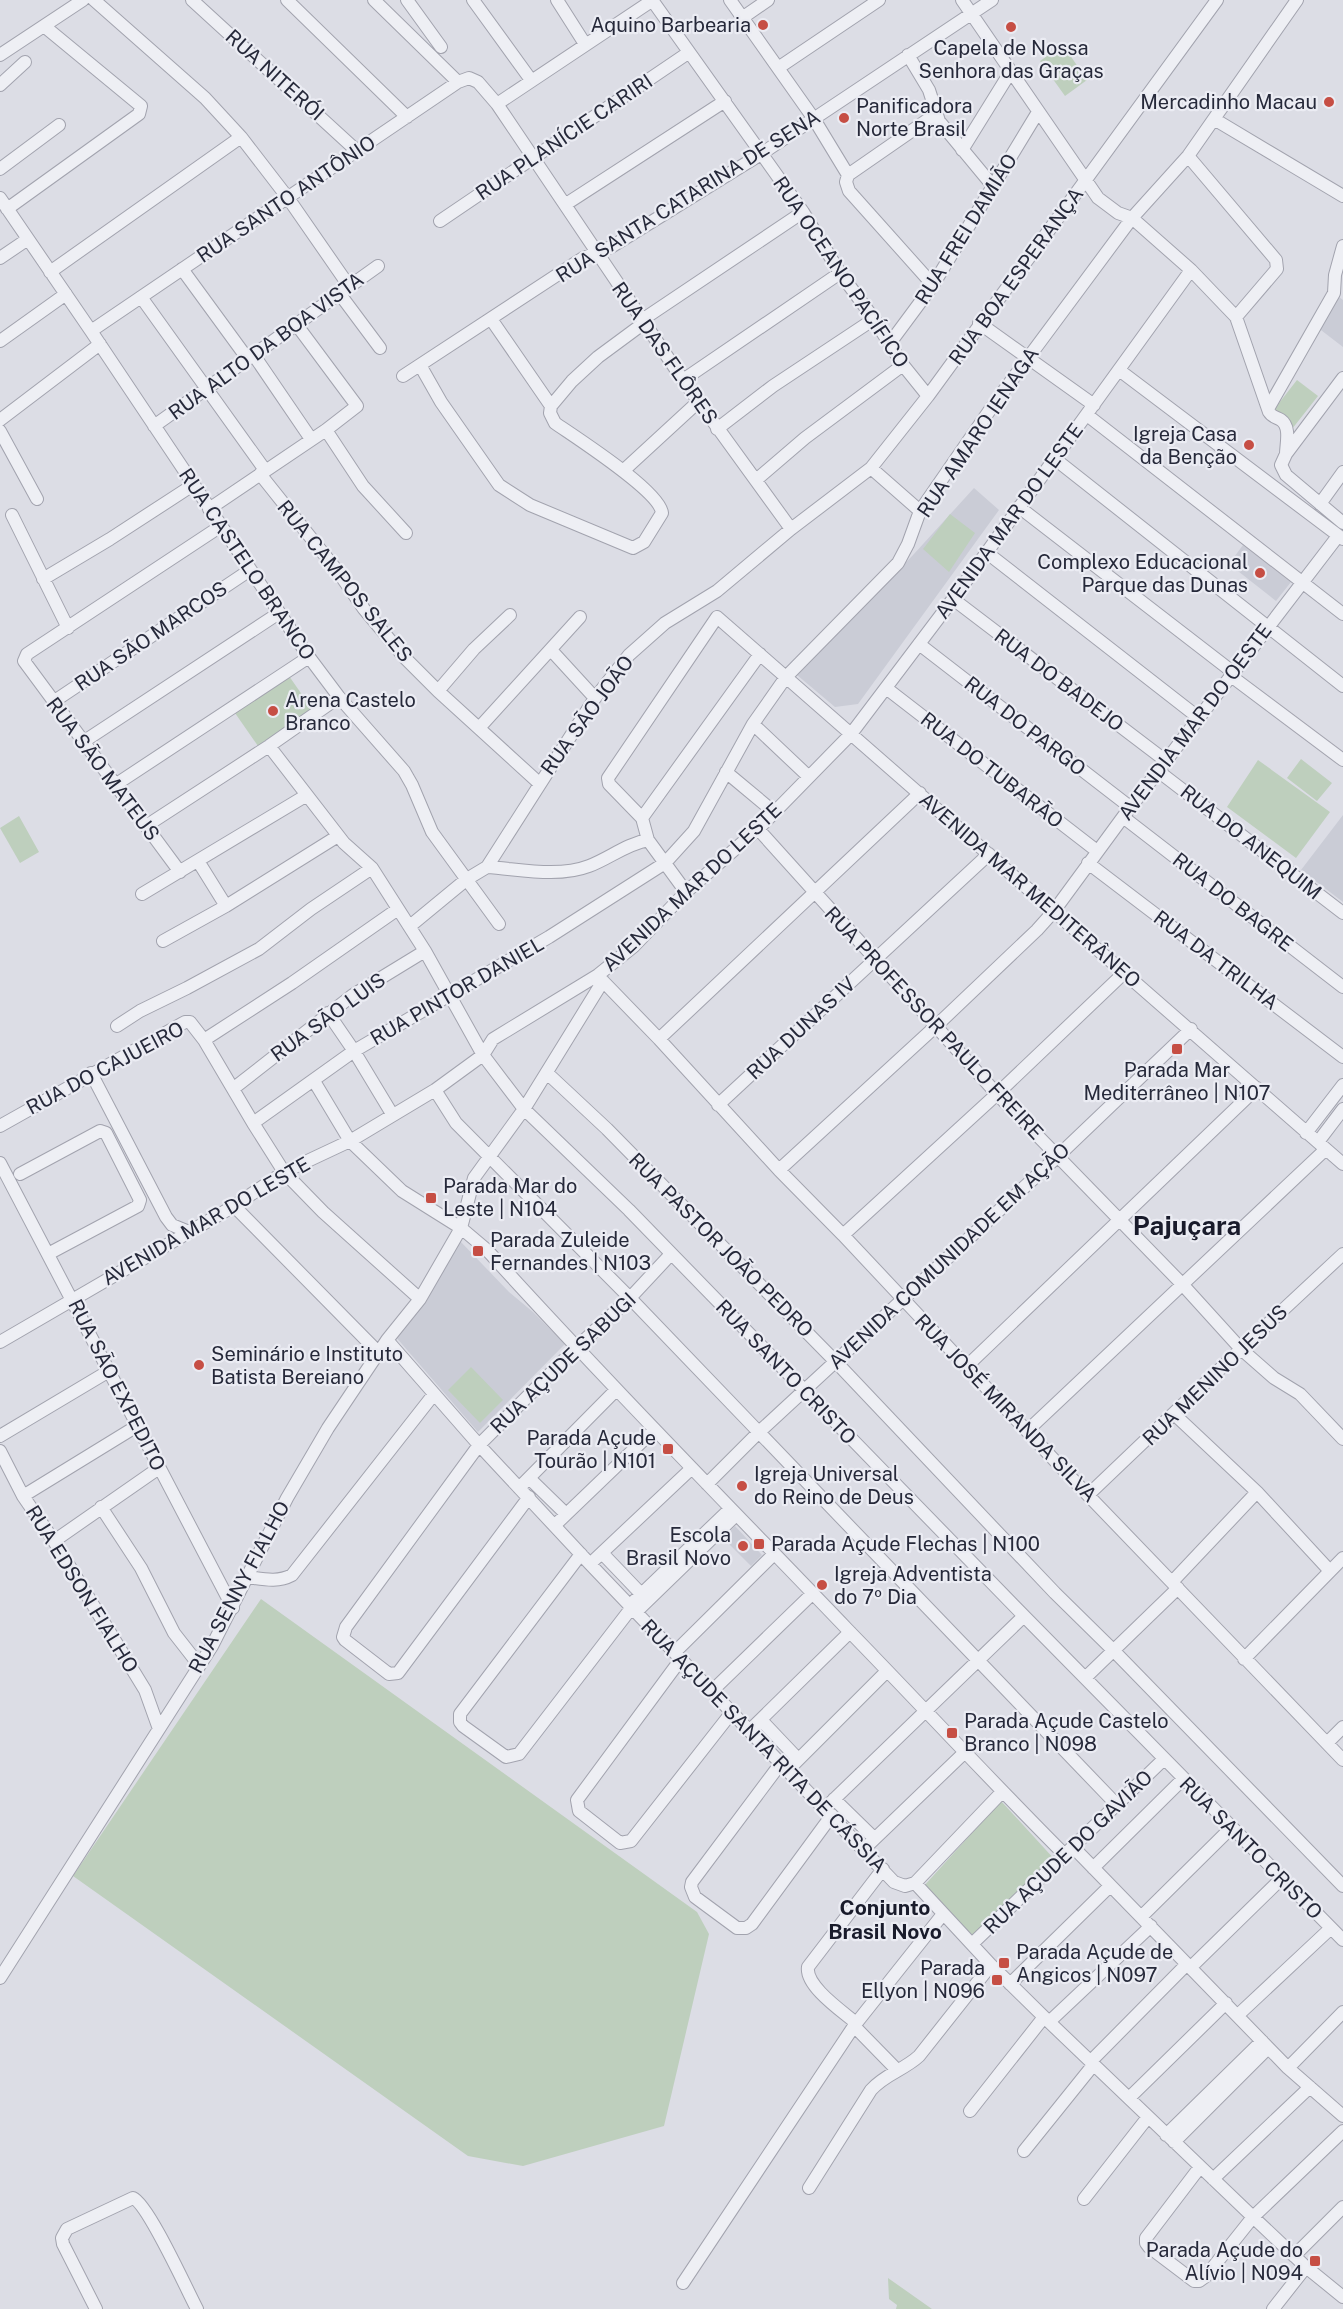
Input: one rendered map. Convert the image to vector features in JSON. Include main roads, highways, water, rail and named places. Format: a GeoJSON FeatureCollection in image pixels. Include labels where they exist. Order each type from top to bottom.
{"type":"FeatureCollection","features":[{"type":"Feature","properties":{"kind":"place","name":"Aquino Barbearia"},"geometry":{"type":"Point","coordinates":[763,25]}},
{"type":"Feature","properties":{"kind":"place","name":"Capela de Nossa Senhora das Graças"},"geometry":{"type":"Point","coordinates":[1011,27]}},
{"type":"Feature","properties":{"kind":"place","name":"Mercadinho Macau"},"geometry":{"type":"Point","coordinates":[1329,102]}},
{"type":"Feature","properties":{"kind":"place","name":"Panificadora Norte Brasil"},"geometry":{"type":"Point","coordinates":[844,118]}},
{"type":"Feature","properties":{"kind":"place","name":"Igreja Casa da Benção"},"geometry":{"type":"Point","coordinates":[1249,445]}},
{"type":"Feature","properties":{"kind":"place","name":"Complexo Educacional Parque das Dunas"},"geometry":{"type":"Point","coordinates":[1260,573]}},
{"type":"Feature","properties":{"kind":"place","name":"Arena Castelo Branco"},"geometry":{"type":"Point","coordinates":[273,711]}},
{"type":"Feature","properties":{"kind":"place","name":"Parada Mar Mediterrâneo | N107"},"geometry":{"type":"Point","coordinates":[1177,1049]}},
{"type":"Feature","properties":{"kind":"place","name":"Parada Mar do Leste | N104"},"geometry":{"type":"Point","coordinates":[431,1198]}},
{"type":"Feature","properties":{"kind":"place","name":"Parada Zuleide Fernandes | N103"},"geometry":{"type":"Point","coordinates":[478,1251]}},
{"type":"Feature","properties":{"kind":"place","name":"Seminário e Instituto Batista Bereiano"},"geometry":{"type":"Point","coordinates":[199,1365]}},
{"type":"Feature","properties":{"kind":"place","name":"Parada Açude Tourão | N101"},"geometry":{"type":"Point","coordinates":[668,1449]}},
{"type":"Feature","properties":{"kind":"place","name":"Igreja Universal do Reino de Deus"},"geometry":{"type":"Point","coordinates":[742,1486]}},
{"type":"Feature","properties":{"kind":"place","name":"Parada Açude Flechas | N100"},"geometry":{"type":"Point","coordinates":[759,1544]}},
{"type":"Feature","properties":{"kind":"place","name":"Escola Brasil Novo"},"geometry":{"type":"Point","coordinates":[743,1546]}},
{"type":"Feature","properties":{"kind":"place","name":"Igreja Adventista do 7º Dia"},"geometry":{"type":"Point","coordinates":[822,1585]}},
{"type":"Feature","properties":{"kind":"place","name":"Parada Açude Castelo Branco | N098"},"geometry":{"type":"Point","coordinates":[952,1733]}},
{"type":"Feature","properties":{"kind":"place","name":"Parada Açude de Angicos | N097"},"geometry":{"type":"Point","coordinates":[1004,1963]}},
{"type":"Feature","properties":{"kind":"place","name":"Parada Ellyon | N096"},"geometry":{"type":"Point","coordinates":[997,1980]}},
{"type":"Feature","properties":{"kind":"place","name":"Parada Açude do Alívio | N094"},"geometry":{"type":"Point","coordinates":[1315,2261]}},
{"type":"Feature","properties":{"kind":"district","name":"Pajuçara"},"geometry":{"type":"Point","coordinates":[1187,1225]}},
{"type":"Feature","properties":{"kind":"district","name":"Conjunto Brasil Novo"},"geometry":{"type":"Point","coordinates":[885,1919]}}]}
